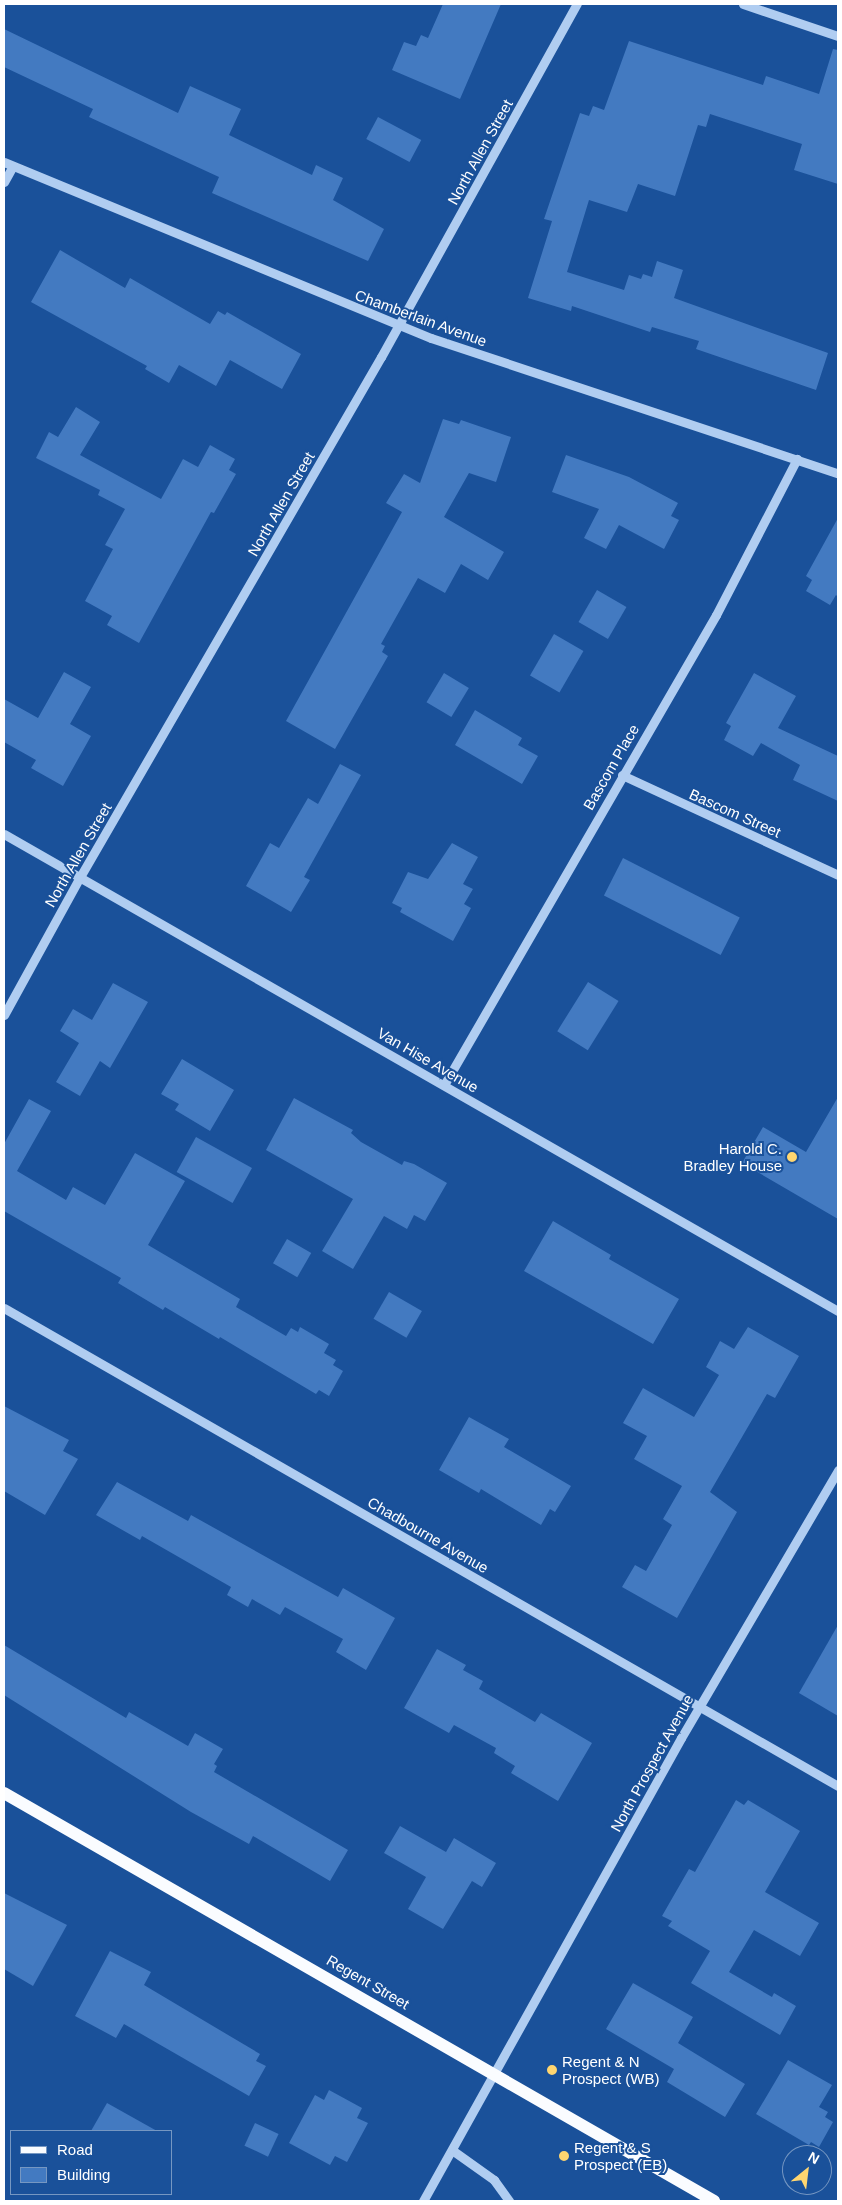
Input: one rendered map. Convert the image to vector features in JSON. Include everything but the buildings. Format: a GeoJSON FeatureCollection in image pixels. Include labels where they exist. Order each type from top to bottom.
{"type":"FeatureCollection","features":[{"type":"Feature","properties":{"kind":"main road","name":"Regent Street"},"geometry":{"type":"LineString","coordinates":[[4,1793],[714,2201]]}},
{"type":"Feature","properties":{"kind":"street","name":"North Allen Street"},"geometry":{"type":"LineString","coordinates":[[4,1015],[80,877],[398,326],[577,4]]}},
{"type":"Feature","properties":{"kind":"street"},"geometry":{"type":"LineString","coordinates":[[743,4],[838,36]]}},
{"type":"Feature","properties":{"kind":"street","name":"Chamberlain Avenue"},"geometry":{"type":"LineString","coordinates":[[4,162],[398,326],[838,473]]}},
{"type":"Feature","properties":{"kind":"street"},"geometry":{"type":"LineString","coordinates":[[4,182],[13,166]]}},
{"type":"Feature","properties":{"kind":"street","name":"Bascom Place"},"geometry":{"type":"LineString","coordinates":[[444,1085],[716,615],[797,459]]}},
{"type":"Feature","properties":{"kind":"street","name":"Bascom Street"},"geometry":{"type":"LineString","coordinates":[[622,775],[651,791],[838,875]]}},
{"type":"Feature","properties":{"kind":"street","name":"Van Hise Avenue"},"geometry":{"type":"LineString","coordinates":[[4,834],[838,1311]]}},
{"type":"Feature","properties":{"kind":"street","name":"Chadbourne Avenue"},"geometry":{"type":"LineString","coordinates":[[4,1308],[838,1786]]}},
{"type":"Feature","properties":{"kind":"street","name":"North Prospect Avenue"},"geometry":{"type":"LineString","coordinates":[[423,2201],[699,1706],[838,1470]]}},
{"type":"Feature","properties":{"kind":"street"},"geometry":{"type":"LineString","coordinates":[[452,2150],[494,2180],[509,2201]]}},
{"type":"Feature","properties":{"kind":"place","name":"Harold C. Bradley House"},"geometry":{"type":"Point","coordinates":[792,1157]}},
{"type":"Feature","properties":{"kind":"place","name":"Regent & N Prospect (WB)"},"geometry":{"type":"Point","coordinates":[552,2070]}},
{"type":"Feature","properties":{"kind":"place","name":"Regent & S Prospect (EB)"},"geometry":{"type":"Point","coordinates":[564,2156]}}]}
